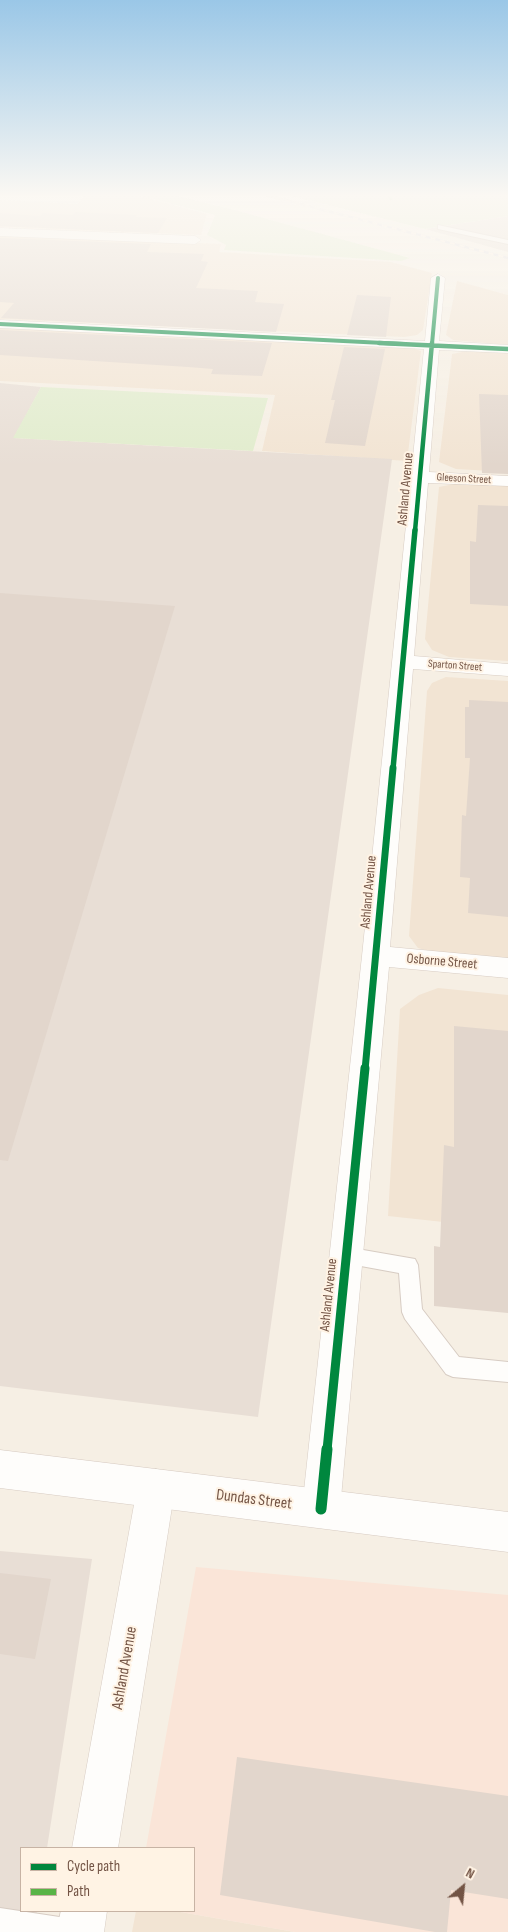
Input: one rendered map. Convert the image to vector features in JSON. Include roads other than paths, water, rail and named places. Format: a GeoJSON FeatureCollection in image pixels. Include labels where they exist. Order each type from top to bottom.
{"type":"FeatureCollection","features":[{"type":"Feature","properties":{"kind":"street","name":"Ashland Avenue"},"geometry":{"type":"LineString","coordinates":[[321,1509],[376,956],[437,285]]}},
{"type":"Feature","properties":{"kind":"street"},"geometry":{"type":"LineString","coordinates":[[0,324],[508,349]]}},
{"type":"Feature","properties":{"kind":"street","name":"Gleeson Street"},"geometry":{"type":"LineString","coordinates":[[420,477],[508,481]]}},
{"type":"Feature","properties":{"kind":"street","name":"Sparton Street"},"geometry":{"type":"LineString","coordinates":[[403,662],[508,670]]}},
{"type":"Feature","properties":{"kind":"street","name":"Osborne Street"},"geometry":{"type":"LineString","coordinates":[[376,956],[508,968]]}},
{"type":"Feature","properties":{"kind":"street","name":"Dundas Street"},"geometry":{"type":"LineString","coordinates":[[0,1469],[508,1532]]}},
{"type":"Feature","properties":{"kind":"street","name":"Ashland Avenue"},"geometry":{"type":"LineString","coordinates":[[94,1847],[156,1488]]}},
{"type":"Feature","properties":{"kind":"street"},"geometry":{"type":"LineString","coordinates":[[80,1932],[84,1912]]}},
{"type":"Feature","properties":{"kind":"lane"},"geometry":{"type":"LineString","coordinates":[[346,1256],[408,1265],[412,1312],[453,1367],[508,1372]]}},
{"type":"Feature","properties":{"kind":"lane"},"geometry":{"type":"LineString","coordinates":[[0,1922],[66,1932]]}}]}
